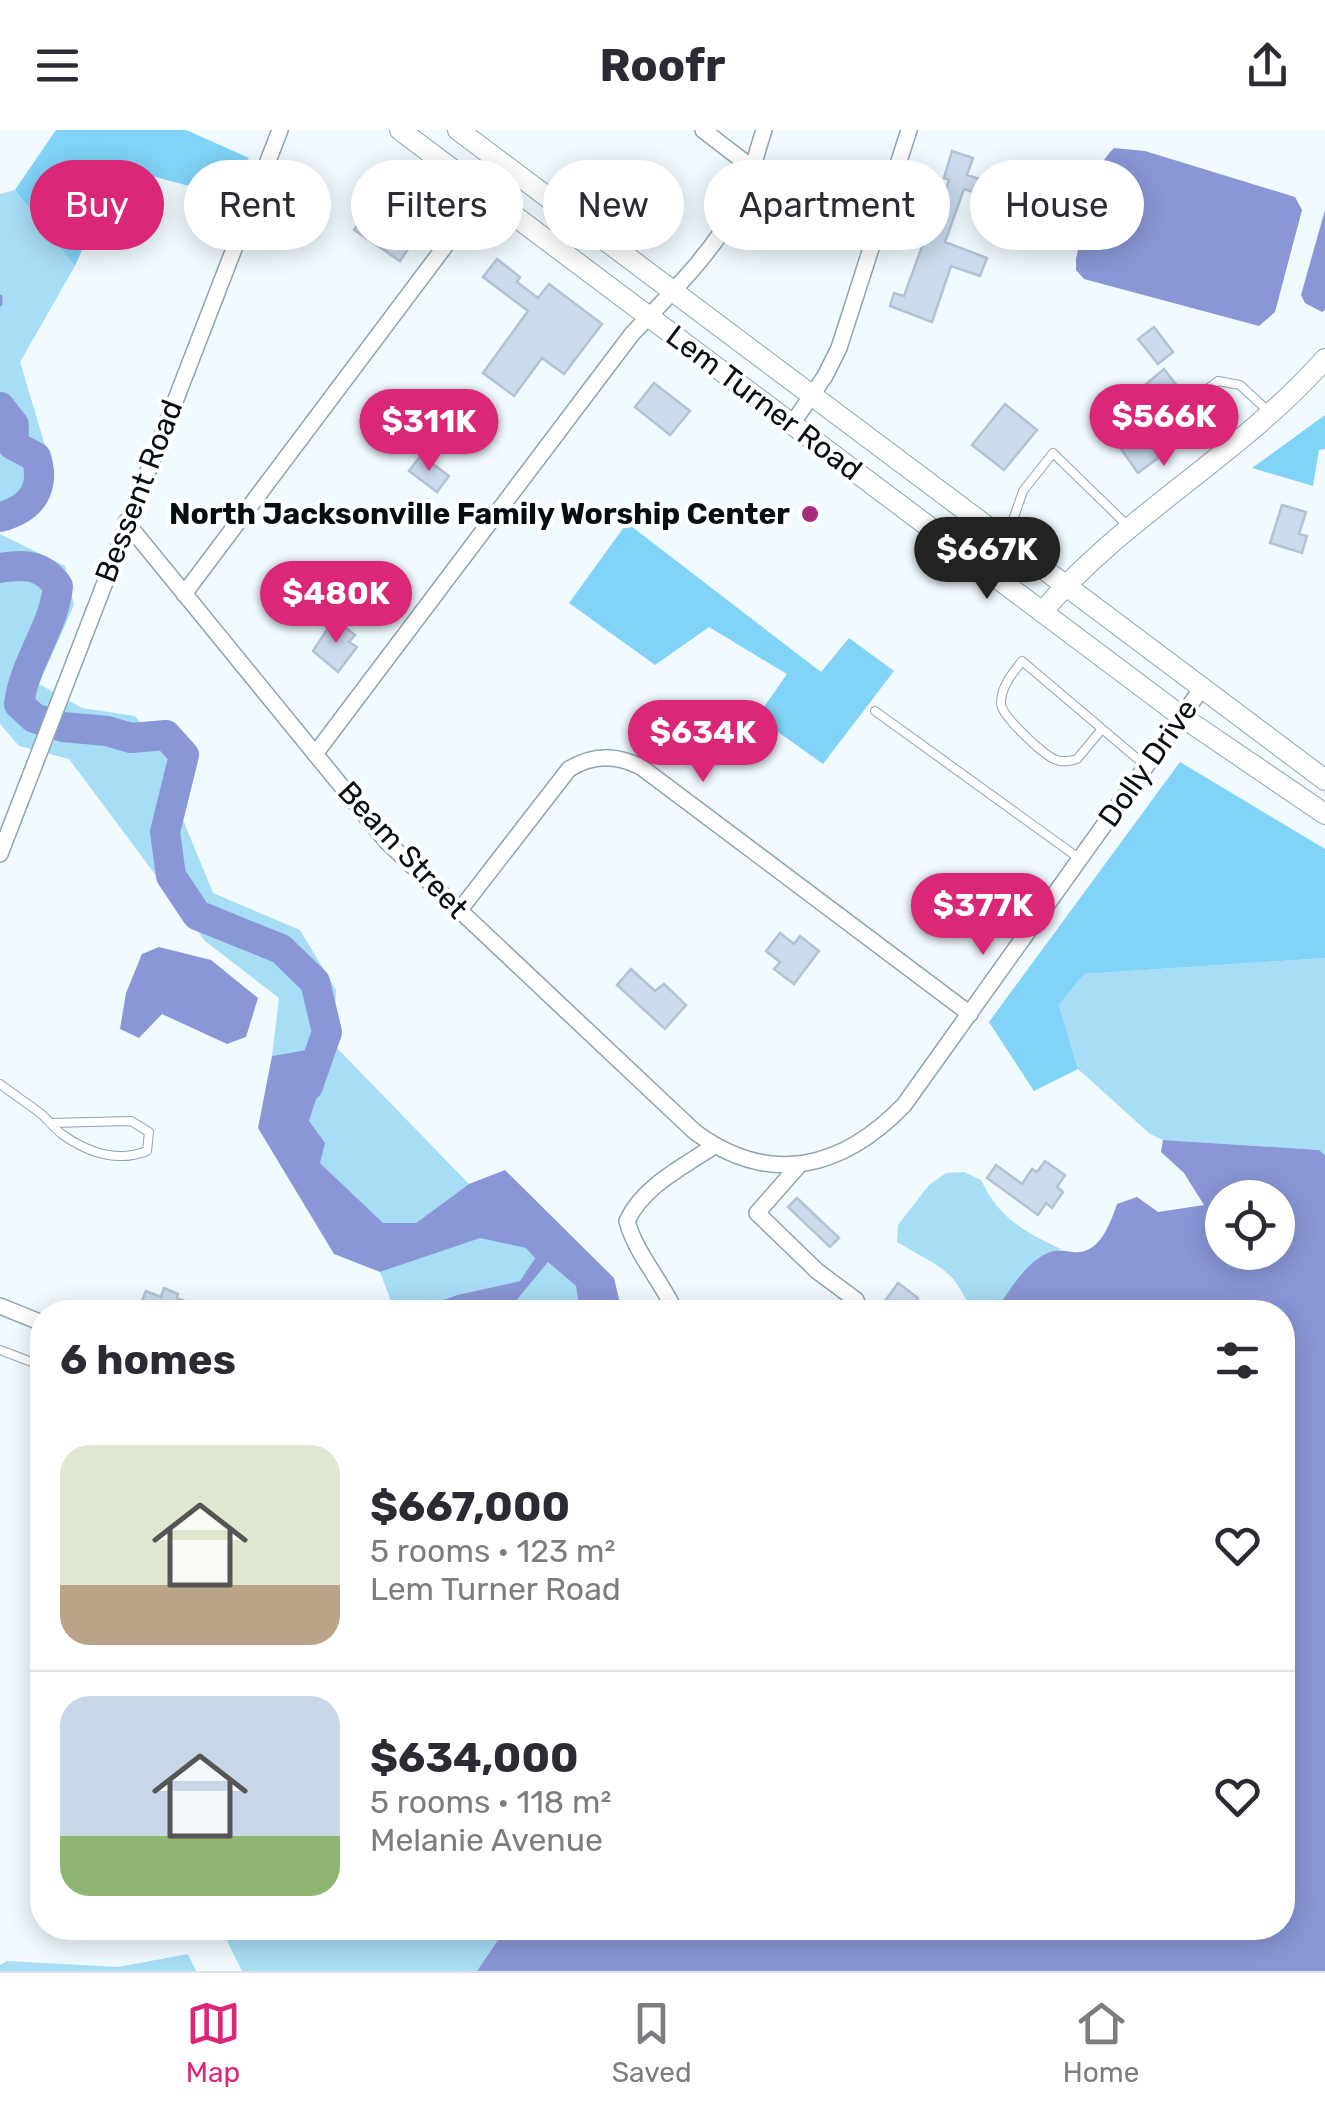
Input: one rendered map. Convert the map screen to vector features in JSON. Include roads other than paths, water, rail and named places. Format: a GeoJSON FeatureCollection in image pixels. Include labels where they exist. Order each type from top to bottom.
{"type":"FeatureCollection","features":[{"type":"Feature","properties":{"kind":"main road","name":"Lem Turner Road"},"geometry":{"type":"LineString","coordinates":[[400,130],[440,160]]}},
{"type":"Feature","properties":{"kind":"main road","name":"Lem Turner Road"},"geometry":{"type":"LineString","coordinates":[[458,130],[497,160]]}},
{"type":"Feature","properties":{"kind":"main road","name":"Lem Turner Road"},"geometry":{"type":"LineString","coordinates":[[523,179],[1325,780]]}},
{"type":"Feature","properties":{"kind":"main road","name":"Lem Turner Road"},"geometry":{"type":"LineString","coordinates":[[523,222],[1182,716],[1325,814]]}},
{"type":"Feature","properties":{"kind":"main road"},"geometry":{"type":"LineString","coordinates":[[1042,612],[1128,526],[1271,416],[1325,359]]}},
{"type":"Feature","properties":{"kind":"street","name":"Bessent Road"},"geometry":{"type":"LineString","coordinates":[[0,854],[280,130]]}},
{"type":"Feature","properties":{"kind":"street"},"geometry":{"type":"LineString","coordinates":[[703,130],[744,160]]}},
{"type":"Feature","properties":{"kind":"street"},"geometry":{"type":"LineString","coordinates":[[754,160],[764,130]]}},
{"type":"Feature","properties":{"kind":"street"},"geometry":{"type":"LineString","coordinates":[[792,424],[840,348],[909,130]]}},
{"type":"Feature","properties":{"kind":"street"},"geometry":{"type":"LineString","coordinates":[[184,594],[441,250]]}},
{"type":"Feature","properties":{"kind":"street"},"geometry":{"type":"LineString","coordinates":[[315,754],[648,317],[705,250]]}},
{"type":"Feature","properties":{"kind":"street","name":"Beam Street"},"geometry":{"type":"LineString","coordinates":[[126,522],[387,842],[590,1036],[714,1146]]}},
{"type":"Feature","properties":{"kind":"street","name":"Dolly Drive"},"geometry":{"type":"LineString","coordinates":[[714,1146],[760,1162],[800,1164],[847,1150],[878,1132],[904,1105],[1202,688]]}},
{"type":"Feature","properties":{"kind":"street"},"geometry":{"type":"LineString","coordinates":[[459,911],[570,769],[586,759],[624,759],[641,767],[970,1014]]}},
{"type":"Feature","properties":{"kind":"street"},"geometry":{"type":"LineString","coordinates":[[669,1300],[632,1238],[627,1221],[634,1205],[658,1183],[714,1146]]}},
{"type":"Feature","properties":{"kind":"street"},"geometry":{"type":"LineString","coordinates":[[800,1164],[757,1213],[817,1271],[856,1300]]}},
{"type":"Feature","properties":{"kind":"street"},"geometry":{"type":"LineString","coordinates":[[0,1306],[30,1318]]}},
{"type":"Feature","properties":{"kind":"lane"},"geometry":{"type":"LineString","coordinates":[[1162,442],[1204,406],[1206,390],[1218,382],[1228,382],[1254,395],[1271,416]]}},
{"type":"Feature","properties":{"kind":"lane"},"geometry":{"type":"LineString","coordinates":[[1204,406],[1234,447]]}},
{"type":"Feature","properties":{"kind":"lane"},"geometry":{"type":"LineString","coordinates":[[1006,541],[1022,491],[1053,454],[1128,526]]}},
{"type":"Feature","properties":{"kind":"lane"},"geometry":{"type":"LineString","coordinates":[[1102,729],[1078,760],[1054,759],[1002,710],[1000,698],[1022,662],[1102,729],[1146,766]]}},
{"type":"Feature","properties":{"kind":"lane"},"geometry":{"type":"LineString","coordinates":[[874,711],[1080,859]]}},
{"type":"Feature","properties":{"kind":"lane"},"geometry":{"type":"LineString","coordinates":[[0,1084],[60,1134],[108,1157],[131,1157],[146,1151],[149,1142],[149,1132],[130,1121],[50,1123]]}},
{"type":"Feature","properties":{"kind":"lane"},"geometry":{"type":"LineString","coordinates":[[0,1350],[30,1361]]}},
{"type":"Feature","properties":{"kind":"waterway"},"geometry":{"type":"LineString","coordinates":[[0,297],[0,304]]}},
{"type":"Feature","properties":{"kind":"waterway"},"geometry":{"type":"LineString","coordinates":[[0,407],[14,425],[13,445],[36,457],[39,468],[37,488],[28,503],[0,517]]}},
{"type":"Feature","properties":{"kind":"waterway"},"geometry":{"type":"LineString","coordinates":[[0,568],[32,567],[46,573],[58,586],[19,704],[34,718],[63,727],[107,731],[131,738],[166,735],[184,755],[165,832],[171,876],[197,915],[281,949],[315,982],[327,1032],[308,1086]]}},
{"type":"Feature","properties":{"kind":"place","name":"North Jacksonville Family Worship Center"},"geometry":{"type":"Point","coordinates":[810,514]}}]}
